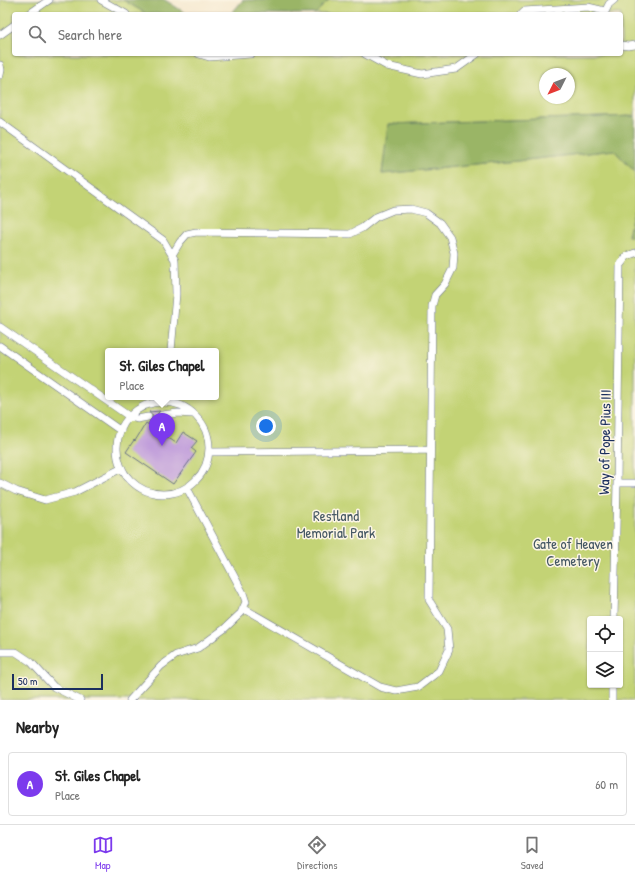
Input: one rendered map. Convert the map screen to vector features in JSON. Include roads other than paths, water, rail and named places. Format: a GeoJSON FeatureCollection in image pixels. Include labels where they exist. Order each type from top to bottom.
{"type":"FeatureCollection","features":[{"type":"Feature","properties":{"kind":"lane"},"geometry":{"type":"LineString","coordinates":[[32,12],[49,0]]}},
{"type":"Feature","properties":{"kind":"lane"},"geometry":{"type":"LineString","coordinates":[[100,0],[122,12]]}},
{"type":"Feature","properties":{"kind":"lane"},"geometry":{"type":"LineString","coordinates":[[605,12],[609,4],[614,0]]}},
{"type":"Feature","properties":{"kind":"lane"},"geometry":{"type":"LineString","coordinates":[[523,12],[588,7],[601,12]]}},
{"type":"Feature","properties":{"kind":"lane"},"geometry":{"type":"LineString","coordinates":[[0,35],[12,26]]}},
{"type":"Feature","properties":{"kind":"lane"},"geometry":{"type":"LineString","coordinates":[[623,45],[635,45]]}},
{"type":"Feature","properties":{"kind":"lane"},"geometry":{"type":"LineString","coordinates":[[206,56],[223,56]]}},
{"type":"Feature","properties":{"kind":"lane"},"geometry":{"type":"LineString","coordinates":[[369,56],[387,66],[422,74],[456,68],[474,56]]}},
{"type":"Feature","properties":{"kind":"lane"},"geometry":{"type":"LineString","coordinates":[[0,65],[0,75]]}},
{"type":"Feature","properties":{"kind":"lane"},"geometry":{"type":"LineString","coordinates":[[0,122],[163,240],[175,260],[176,294],[170,348]]}},
{"type":"Feature","properties":{"kind":"lane"},"geometry":{"type":"LineString","coordinates":[[172,255],[187,234],[196,232],[350,234],[362,228],[376,217],[392,210],[411,208],[426,213],[440,223],[450,237],[454,253],[453,268],[445,284],[435,295],[432,306],[430,600],[447,629],[449,650],[439,671],[418,687],[396,691],[380,687],[243,608]]}},
{"type":"Feature","properties":{"kind":"lane","name":"Way of Pope Pius III"},"geometry":{"type":"LineString","coordinates":[[614,616],[620,265],[627,256],[635,253]]}},
{"type":"Feature","properties":{"kind":"lane"},"geometry":{"type":"LineString","coordinates":[[0,328],[105,400]]}},
{"type":"Feature","properties":{"kind":"lane"},"geometry":{"type":"LineString","coordinates":[[0,346],[121,431]]}},
{"type":"Feature","properties":{"kind":"lane"},"geometry":{"type":"LineString","coordinates":[[105,400],[130,417],[137,419],[148,417]]}},
{"type":"Feature","properties":{"kind":"lane"},"geometry":{"type":"LineString","coordinates":[[159,400],[173,403],[187,409],[199,420],[206,433],[209,452],[206,464],[199,477],[187,488],[172,493],[157,494],[142,489],[130,480],[122,468],[118,454],[118,440],[123,426],[132,414],[144,406],[159,400]]}},
{"type":"Feature","properties":{"kind":"lane"},"geometry":{"type":"LineString","coordinates":[[162,415],[178,413],[193,414]]}},
{"type":"Feature","properties":{"kind":"lane"},"geometry":{"type":"LineString","coordinates":[[209,452],[430,450]]}},
{"type":"Feature","properties":{"kind":"lane"},"geometry":{"type":"LineString","coordinates":[[0,483],[16,491],[45,500],[75,492],[122,468]]}},
{"type":"Feature","properties":{"kind":"lane"},"geometry":{"type":"LineString","coordinates":[[617,483],[635,483]]}},
{"type":"Feature","properties":{"kind":"lane"},"geometry":{"type":"LineString","coordinates":[[130,700],[161,666],[176,655],[198,648],[224,629],[241,613],[246,602],[243,593],[187,488]]}},
{"type":"Feature","properties":{"kind":"lane"},"geometry":{"type":"LineString","coordinates":[[0,652],[16,652],[31,662],[54,687],[80,700]]}},
{"type":"Feature","properties":{"kind":"lane"},"geometry":{"type":"LineString","coordinates":[[612,688],[612,700]]}},
{"type":"Feature","properties":{"kind":"place","name":"St. Giles Chapel"},"geometry":{"type":"Point","coordinates":[162,446]}},
{"type":"Feature","properties":{"kind":"park label","name":"Restland Memorial Park"},"geometry":{"type":"Point","coordinates":[336,524]}},
{"type":"Feature","properties":{"kind":"park label","name":"Gate of Heaven Cemetery"},"geometry":{"type":"Point","coordinates":[573,552]}}]}
